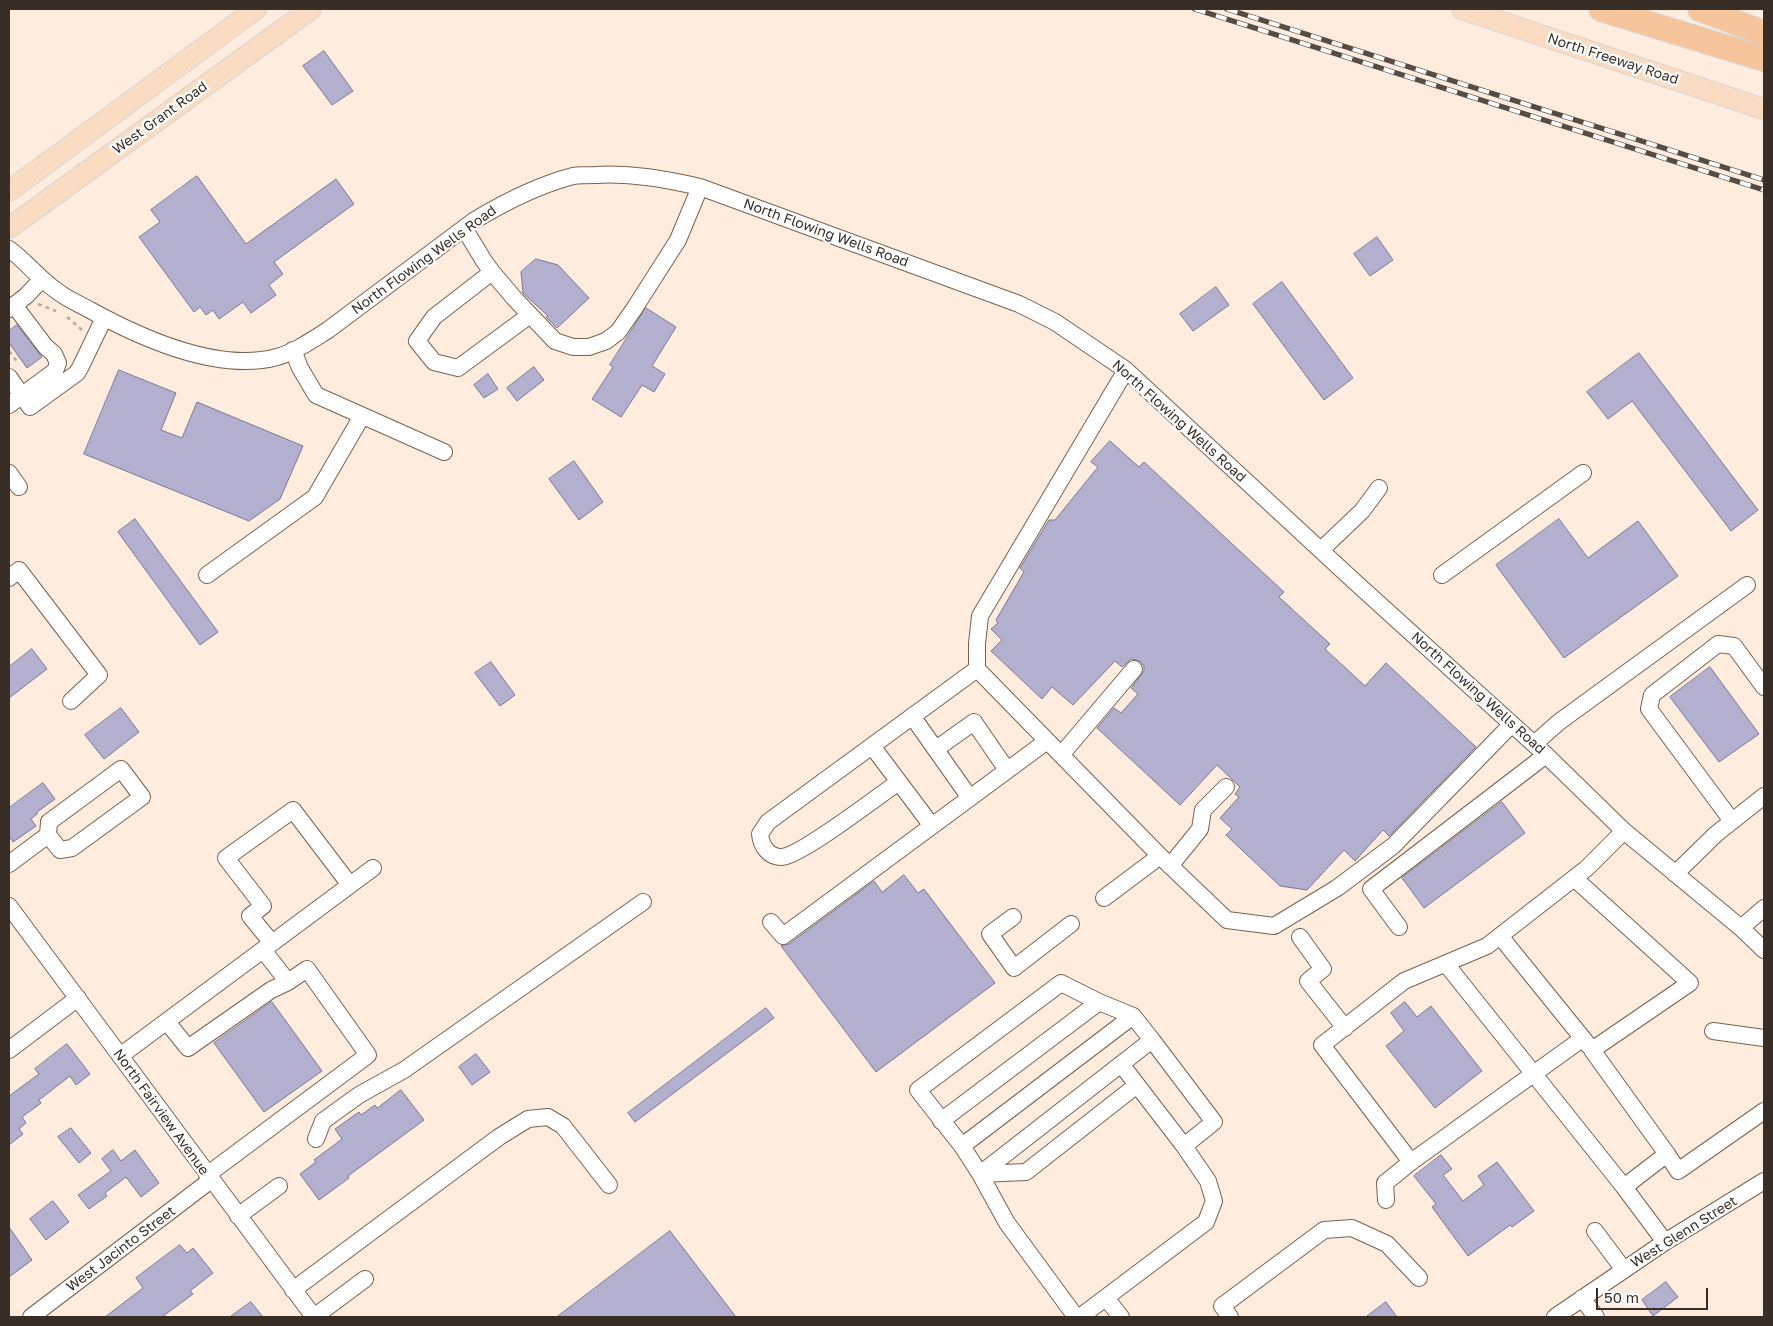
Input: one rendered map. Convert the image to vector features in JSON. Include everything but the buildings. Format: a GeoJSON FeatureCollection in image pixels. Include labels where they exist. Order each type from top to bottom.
{"type":"FeatureCollection","features":[{"type":"Feature","properties":{"kind":"highway"},"geometry":{"type":"LineString","coordinates":[[1601,9],[1764,59]]}},
{"type":"Feature","properties":{"kind":"highway"},"geometry":{"type":"LineString","coordinates":[[1700,9],[1764,33]]}},
{"type":"Feature","properties":{"kind":"main road"},"geometry":{"type":"LineString","coordinates":[[9,191],[256,9]]}},
{"type":"Feature","properties":{"kind":"main road","name":"West Grant Road"},"geometry":{"type":"LineString","coordinates":[[9,228],[311,9]]}},
{"type":"Feature","properties":{"kind":"main road","name":"North Freeway Road"},"geometry":{"type":"LineString","coordinates":[[1462,9],[1764,110]]}},
{"type":"Feature","properties":{"kind":"street","name":"North Flowing Wells Road"},"geometry":{"type":"LineString","coordinates":[[9,249],[21,258],[42,280],[58,292],[134,333],[167,345],[220,359],[246,361],[278,356],[293,350],[339,323],[464,228],[498,206],[540,188],[575,176],[610,174],[651,176],[700,187],[1019,304],[1055,322],[1126,370],[1320,550],[1546,755],[1624,831],[1741,928],[1764,950]]}},
{"type":"Feature","properties":{"kind":"street"},"geometry":{"type":"LineString","coordinates":[[464,228],[492,272],[555,341],[573,347],[589,347],[606,340],[618,332],[678,240],[700,187]]}},
{"type":"Feature","properties":{"kind":"street"},"geometry":{"type":"LineString","coordinates":[[492,272],[434,317],[417,341],[434,362],[458,368],[530,315]]}},
{"type":"Feature","properties":{"kind":"street"},"geometry":{"type":"LineString","coordinates":[[15,400],[55,371],[58,363],[54,354],[45,346],[16,303],[42,280]]}},
{"type":"Feature","properties":{"kind":"street"},"geometry":{"type":"LineString","coordinates":[[15,400],[30,407],[77,373],[104,318]]}},
{"type":"Feature","properties":{"kind":"street"},"geometry":{"type":"LineString","coordinates":[[293,350],[300,368],[316,395],[444,452]]}},
{"type":"Feature","properties":{"kind":"street"},"geometry":{"type":"LineString","coordinates":[[1126,370],[980,616],[977,669],[1165,861],[1227,920],[1274,926],[1337,888],[1393,846],[1512,724]]}},
{"type":"Feature","properties":{"kind":"street"},"geometry":{"type":"LineString","coordinates":[[9,377],[15,400]]}},
{"type":"Feature","properties":{"kind":"street"},"geometry":{"type":"LineString","coordinates":[[206,575],[315,497],[362,416]]}},
{"type":"Feature","properties":{"kind":"street"},"geometry":{"type":"LineString","coordinates":[[1442,575],[1583,473]]}},
{"type":"Feature","properties":{"kind":"street"},"geometry":{"type":"LineString","coordinates":[[9,474],[19,487]]}},
{"type":"Feature","properties":{"kind":"street"},"geometry":{"type":"LineString","coordinates":[[1320,550],[1362,511],[1379,488]]}},
{"type":"Feature","properties":{"kind":"street"},"geometry":{"type":"LineString","coordinates":[[9,578],[18,570],[99,675],[71,701]]}},
{"type":"Feature","properties":{"kind":"street"},"geometry":{"type":"LineString","coordinates":[[1534,744],[1559,722],[1747,585]]}},
{"type":"Feature","properties":{"kind":"street"},"geometry":{"type":"LineString","coordinates":[[1732,821],[1648,709],[1652,695],[1718,644],[1734,646],[1764,687]]}},
{"type":"Feature","properties":{"kind":"street"},"geometry":{"type":"LineString","coordinates":[[899,782],[801,850],[781,857],[769,853],[761,843],[760,834],[768,822],[977,669]]}},
{"type":"Feature","properties":{"kind":"street"},"geometry":{"type":"LineString","coordinates":[[1061,755],[1134,669]]}},
{"type":"Feature","properties":{"kind":"street"},"geometry":{"type":"LineString","coordinates":[[912,716],[970,798]]}},
{"type":"Feature","properties":{"kind":"street"},"geometry":{"type":"LineString","coordinates":[[936,749],[974,722],[1007,770]]}},
{"type":"Feature","properties":{"kind":"street"},"geometry":{"type":"LineString","coordinates":[[771,922],[783,936],[1047,740]]}},
{"type":"Feature","properties":{"kind":"street"},"geometry":{"type":"LineString","coordinates":[[872,746],[932,826]]}},
{"type":"Feature","properties":{"kind":"street"},"geometry":{"type":"LineString","coordinates":[[1399,927],[1371,889],[1546,755]]}},
{"type":"Feature","properties":{"kind":"street"},"geometry":{"type":"LineString","coordinates":[[9,864],[48,834],[49,822],[121,769],[142,797],[72,848],[60,850],[48,834]]}},
{"type":"Feature","properties":{"kind":"street"},"geometry":{"type":"LineString","coordinates":[[1104,898],[1165,861],[1200,829],[1203,810],[1226,787]]}},
{"type":"Feature","properties":{"kind":"street"},"geometry":{"type":"LineString","coordinates":[[1675,874],[1716,834],[1764,796]]}},
{"type":"Feature","properties":{"kind":"street"},"geometry":{"type":"LineString","coordinates":[[167,1022],[188,1048],[271,990],[288,982],[250,916],[263,906],[226,858],[293,810],[350,885]]}},
{"type":"Feature","properties":{"kind":"street"},"geometry":{"type":"LineString","coordinates":[[1411,1162],[1322,1045],[1404,981],[1487,946],[1587,868],[1624,831]]}},
{"type":"Feature","properties":{"kind":"street"},"geometry":{"type":"LineString","coordinates":[[120,1056],[373,868]]}},
{"type":"Feature","properties":{"kind":"street"},"geometry":{"type":"LineString","coordinates":[[1386,1200],[1386,1183],[1411,1162],[1534,1074],[1690,983],[1574,878]]}},
{"type":"Feature","properties":{"kind":"street"},"geometry":{"type":"LineString","coordinates":[[316,1139],[323,1121],[359,1095],[404,1070],[643,902]]}},
{"type":"Feature","properties":{"kind":"street","name":"North Fairview Avenue"},"geometry":{"type":"LineString","coordinates":[[9,906],[314,1317]]}},
{"type":"Feature","properties":{"kind":"street"},"geometry":{"type":"LineString","coordinates":[[1741,928],[1764,908]]}},
{"type":"Feature","properties":{"kind":"street"},"geometry":{"type":"LineString","coordinates":[[1012,917],[990,934],[1014,968],[1071,924]]}},
{"type":"Feature","properties":{"kind":"street"},"geometry":{"type":"LineString","coordinates":[[1500,936],[1587,1044],[1678,1170],[1764,1111]]}},
{"type":"Feature","properties":{"kind":"street"},"geometry":{"type":"LineString","coordinates":[[1300,938],[1323,969],[1308,981],[1345,1028]]}},
{"type":"Feature","properties":{"kind":"street"},"geometry":{"type":"LineString","coordinates":[[1446,964],[1624,1187],[1665,1242]]}},
{"type":"Feature","properties":{"kind":"street","name":"West Jacinto Street"},"geometry":{"type":"LineString","coordinates":[[31,1317],[368,1054],[307,969],[288,982]]}},
{"type":"Feature","properties":{"kind":"street"},"geometry":{"type":"LineString","coordinates":[[1076,1317],[1007,1223],[962,1146],[918,1090],[1061,983],[1133,1016],[1214,1122],[1184,1146]]}},
{"type":"Feature","properties":{"kind":"street"},"geometry":{"type":"LineString","coordinates":[[9,1050],[78,998]]}},
{"type":"Feature","properties":{"kind":"street"},"geometry":{"type":"LineString","coordinates":[[941,1121],[1099,1002]]}},
{"type":"Feature","properties":{"kind":"street"},"geometry":{"type":"LineString","coordinates":[[962,1146],[1133,1016]]}},
{"type":"Feature","properties":{"kind":"street"},"geometry":{"type":"LineString","coordinates":[[1713,1031],[1764,1038]]}},
{"type":"Feature","properties":{"kind":"street"},"geometry":{"type":"LineString","coordinates":[[980,1174],[1152,1040]]}},
{"type":"Feature","properties":{"kind":"street"},"geometry":{"type":"LineString","coordinates":[[1080,1317],[1206,1222],[1214,1201],[1208,1181],[1184,1146],[1121,1064]]}},
{"type":"Feature","properties":{"kind":"street"},"geometry":{"type":"LineString","coordinates":[[980,1174],[1026,1172],[1137,1085]]}},
{"type":"Feature","properties":{"kind":"street"},"geometry":{"type":"LineString","coordinates":[[293,1290],[499,1137],[528,1119],[548,1117],[563,1126],[609,1185]]}},
{"type":"Feature","properties":{"kind":"street"},"geometry":{"type":"LineString","coordinates":[[1624,1187],[1667,1154]]}},
{"type":"Feature","properties":{"kind":"street","name":"West Glenn Street"},"geometry":{"type":"LineString","coordinates":[[1555,1317],[1665,1242],[1764,1181]]}},
{"type":"Feature","properties":{"kind":"street"},"geometry":{"type":"LineString","coordinates":[[238,1216],[279,1186]]}},
{"type":"Feature","properties":{"kind":"street"},"geometry":{"type":"LineString","coordinates":[[1230,1317],[1222,1306],[1324,1230],[1352,1228],[1387,1244],[1418,1278]]}},
{"type":"Feature","properties":{"kind":"street"},"geometry":{"type":"LineString","coordinates":[[1595,1231],[1624,1270]]}},
{"type":"Feature","properties":{"kind":"street"},"geometry":{"type":"LineString","coordinates":[[314,1317],[365,1279]]}},
{"type":"Feature","properties":{"kind":"street"},"geometry":{"type":"LineString","coordinates":[[1106,1298],[1121,1317]]}},
{"type":"Feature","properties":{"kind":"street"},"geometry":{"type":"LineString","coordinates":[[1582,1298],[1596,1317]]}},
{"type":"Feature","properties":{"kind":"path"},"geometry":{"type":"LineString","coordinates":[[16,303],[38,304],[54,310],[70,319],[80,329],[96,335]]}},
{"type":"Feature","properties":{"kind":"railway"},"geometry":{"type":"LineString","coordinates":[[1195,9],[1764,190]]}},
{"type":"Feature","properties":{"kind":"railway"},"geometry":{"type":"LineString","coordinates":[[1227,9],[1764,180]]}}]}
